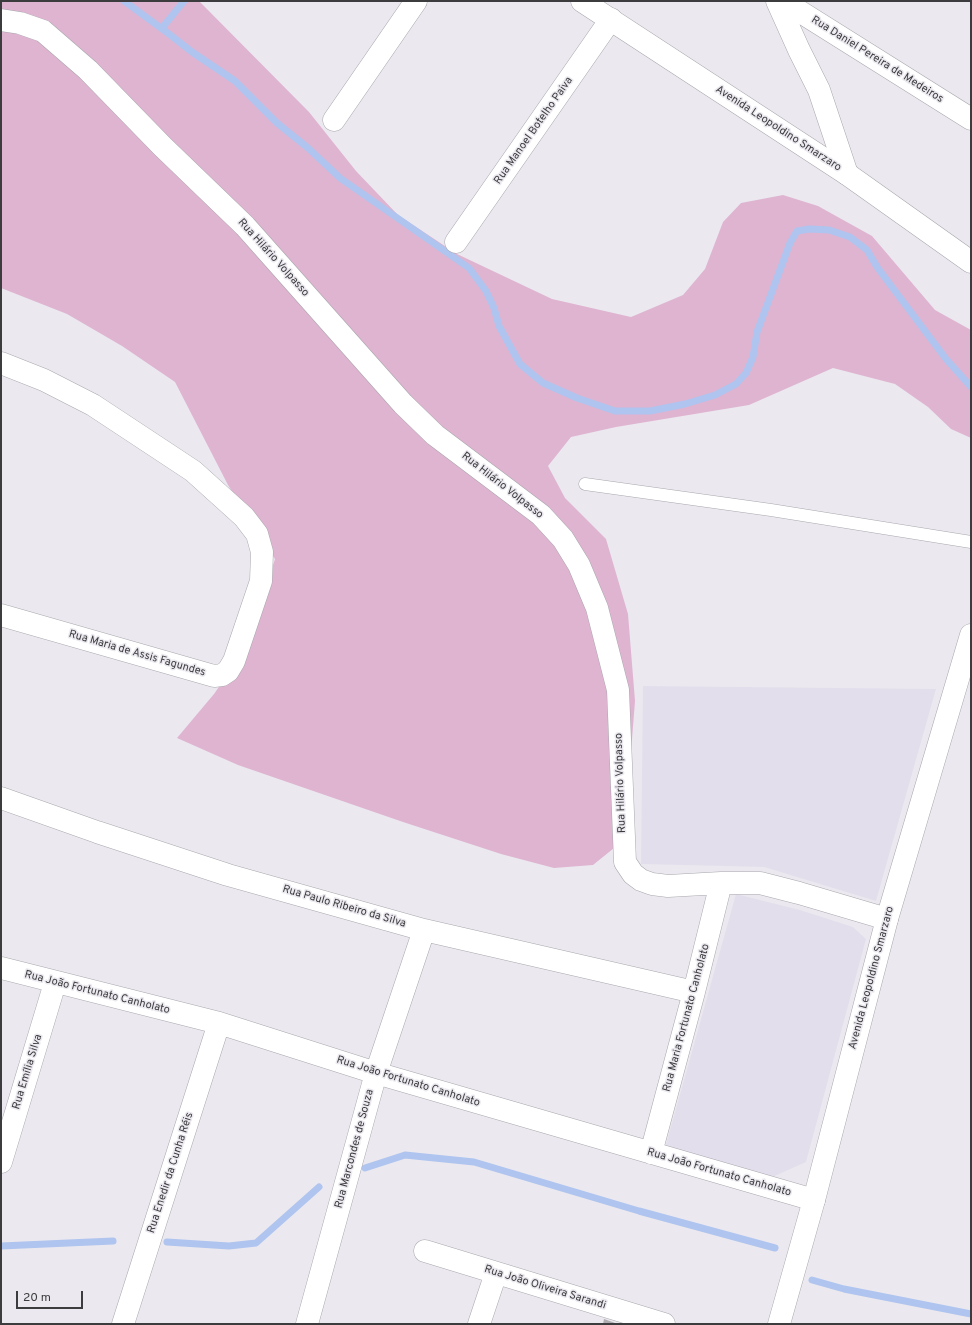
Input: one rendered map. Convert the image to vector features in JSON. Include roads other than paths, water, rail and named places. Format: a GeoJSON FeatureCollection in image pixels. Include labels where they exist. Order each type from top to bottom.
{"type":"FeatureCollection","features":[{"type":"Feature","properties":{"kind":"street"},"geometry":{"type":"LineString","coordinates":[[334,120],[416,1]]}},
{"type":"Feature","properties":{"kind":"street","name":"Avenida Leopoldino Smarzaro"},"geometry":{"type":"LineString","coordinates":[[582,1],[847,174],[971,262]]}},
{"type":"Feature","properties":{"kind":"street"},"geometry":{"type":"LineString","coordinates":[[777,1],[819,90],[847,174]]}},
{"type":"Feature","properties":{"kind":"street","name":"Rua Daniel Pereira de Medeiros"},"geometry":{"type":"LineString","coordinates":[[783,1],[971,118]]}},
{"type":"Feature","properties":{"kind":"street","name":"Rua Manoel Botelho Paiva"},"geometry":{"type":"LineString","coordinates":[[456,242],[611,19]]}},
{"type":"Feature","properties":{"kind":"street","name":"Rua Hilário Volpasso"},"geometry":{"type":"LineString","coordinates":[[1,20],[20,23],[43,31],[61,45],[88,70],[162,146],[245,226],[404,404],[434,435],[541,515],[562,540],[579,565],[596,608],[618,690],[624,862],[633,874],[652,884],[668,886],[721,883],[760,883],[887,919]]}},
{"type":"Feature","properties":{"kind":"street","name":"Rua Maria de Assis Fagundes"},"geometry":{"type":"LineString","coordinates":[[1,363],[44,380],[93,405],[193,471],[244,517],[256,534],[262,552],[261,581],[234,661],[228,670],[222,675],[214,676],[1,615]]}},
{"type":"Feature","properties":{"kind":"street","name":"Avenida Leopoldino Smarzaro"},"geometry":{"type":"LineString","coordinates":[[779,1324],[814,1200],[887,919],[971,634]]}},
{"type":"Feature","properties":{"kind":"street","name":"Rua Paulo Ribeiro da Silva"},"geometry":{"type":"LineString","coordinates":[[1,798],[228,875],[424,930],[694,992]]}},
{"type":"Feature","properties":{"kind":"street","name":"Rua Maria Fortunato Canholato"},"geometry":{"type":"LineString","coordinates":[[651,1153],[694,992],[721,883]]}},
{"type":"Feature","properties":{"kind":"street","name":"Rua Marcondes de Souza"},"geometry":{"type":"LineString","coordinates":[[307,1324],[376,1073],[424,930]]}},
{"type":"Feature","properties":{"kind":"street","name":"Rua João Fortunato Canholato"},"geometry":{"type":"LineString","coordinates":[[1,968],[55,983],[220,1023],[376,1073],[814,1200]]}},
{"type":"Feature","properties":{"kind":"street","name":"Rua Emília Silva"},"geometry":{"type":"LineString","coordinates":[[1,1162],[55,983]]}},
{"type":"Feature","properties":{"kind":"street","name":"Rua Enedir da Cunha Réis"},"geometry":{"type":"LineString","coordinates":[[123,1324],[220,1023]]}},
{"type":"Feature","properties":{"kind":"street","name":"Rua João Oliveira Sarandi"},"geometry":{"type":"LineString","coordinates":[[425,1252],[664,1324]]}},
{"type":"Feature","properties":{"kind":"street"},"geometry":{"type":"LineString","coordinates":[[479,1324],[496,1273]]}},
{"type":"Feature","properties":{"kind":"lane"},"geometry":{"type":"LineString","coordinates":[[585,484],[771,510],[971,542]]}},
{"type":"Feature","properties":{"kind":"waterway"},"geometry":{"type":"LineString","coordinates":[[124,1],[192,52],[235,81],[277,123],[308,148],[340,178],[469,268],[486,291],[494,308],[499,326],[520,364],[543,383],[577,398],[615,411],[650,411],[685,404],[715,395],[736,384],[746,373],[753,357],[757,332],[790,243],[797,231],[809,229],[829,230],[850,237],[867,250],[877,267],[946,359],[971,387]]}},
{"type":"Feature","properties":{"kind":"waterway"},"geometry":{"type":"LineString","coordinates":[[162,28],[184,1]]}},
{"type":"Feature","properties":{"kind":"waterway"},"geometry":{"type":"LineString","coordinates":[[365,1168],[405,1155],[474,1162],[639,1211],[775,1248]]}},
{"type":"Feature","properties":{"kind":"waterway"},"geometry":{"type":"LineString","coordinates":[[167,1242],[229,1246],[256,1243],[319,1187]]}},
{"type":"Feature","properties":{"kind":"waterway"},"geometry":{"type":"LineString","coordinates":[[1,1246],[113,1241]]}},
{"type":"Feature","properties":{"kind":"waterway"},"geometry":{"type":"LineString","coordinates":[[812,1280],[844,1289],[971,1314]]}}]}
